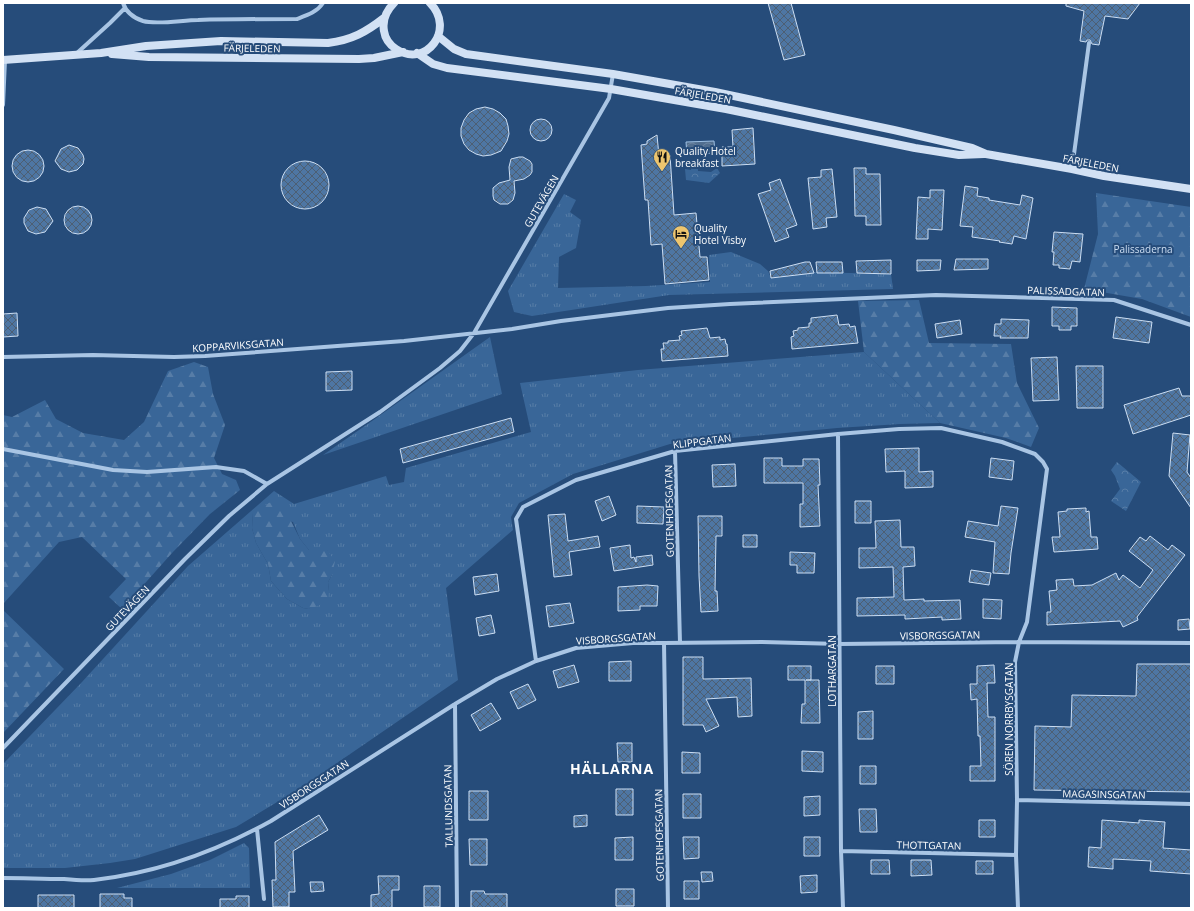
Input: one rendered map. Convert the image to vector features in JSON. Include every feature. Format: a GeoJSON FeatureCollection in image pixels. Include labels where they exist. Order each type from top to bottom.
{"type":"FeatureCollection","features":[{"type":"Feature","properties":{"kind":"street"},"geometry":{"type":"LineString","coordinates":[[75,55],[110,23],[124,5],[135,17],[144,21],[297,19],[311,14],[320,8],[323,3]]}},
{"type":"Feature","properties":{"kind":"street","name":"FÄRJELEDEN"},"geometry":{"type":"LineString","coordinates":[[4,60],[101,53],[146,46],[221,41],[328,43],[342,41],[353,38],[370,30],[384,18],[387,11],[394,3]]}},
{"type":"Feature","properties":{"kind":"street"},"geometry":{"type":"LineString","coordinates":[[417,53],[430,47],[438,36],[440,29],[440,18],[435,8],[430,3]]}},
{"type":"Feature","properties":{"kind":"street"},"geometry":{"type":"LineString","coordinates":[[384,18],[384,29],[387,39],[393,47],[403,52]]}},
{"type":"Feature","properties":{"kind":"street","name":"FÄRJELEDEN"},"geometry":{"type":"LineString","coordinates":[[438,36],[454,49],[466,54],[613,74],[715,92],[880,126],[972,148],[986,154]]}},
{"type":"Feature","properties":{"kind":"street"},"geometry":{"type":"LineString","coordinates":[[1072,169],[1089,43]]}},
{"type":"Feature","properties":{"kind":"street","name":"FÄRJELEDEN"},"geometry":{"type":"LineString","coordinates":[[101,53],[149,57],[359,60],[403,52],[410,54],[417,53],[433,64],[447,68],[611,89],[726,109],[915,148],[959,155],[986,154],[1104,176],[1191,189]]}},
{"type":"Feature","properties":{"kind":"street"},"geometry":{"type":"LineString","coordinates":[[3,105],[4,60]]}},
{"type":"Feature","properties":{"kind":"street","name":"GUTEVÄGEN"},"geometry":{"type":"LineString","coordinates":[[3,748],[185,558],[229,516],[268,484],[380,412],[440,368],[460,351],[474,333],[609,98],[613,74]]}},
{"type":"Feature","properties":{"kind":"street","name":"PALISSADGATAN"},"geometry":{"type":"LineString","coordinates":[[474,333],[668,308],[936,295],[1114,300],[1191,325]]}},
{"type":"Feature","properties":{"kind":"street","name":"KOPPARVIKSGATAN"},"geometry":{"type":"LineString","coordinates":[[3,357],[93,355],[174,357],[205,356],[404,341],[474,333]]}},
{"type":"Feature","properties":{"kind":"street","name":"KLIPPGATAN"},"geometry":{"type":"LineString","coordinates":[[536,661],[516,519],[523,507],[576,480],[675,451],[899,429],[941,428],[1002,442],[1035,454],[1043,462]]}},
{"type":"Feature","properties":{"kind":"street","name":"LOTHARGATAN"},"geometry":{"type":"LineString","coordinates":[[838,434],[841,851],[843,908]]}},
{"type":"Feature","properties":{"kind":"street"},"geometry":{"type":"LineString","coordinates":[[3,449],[113,470],[147,472],[216,467],[244,471],[268,484]]}},
{"type":"Feature","properties":{"kind":"street","name":"GOTENHOFSGATAN"},"geometry":{"type":"LineString","coordinates":[[675,451],[680,643]]}},
{"type":"Feature","properties":{"kind":"street","name":"SÖREN NORRBYSGATAN"},"geometry":{"type":"LineString","coordinates":[[1018,908],[1016,855],[1017,800],[1015,662],[1019,642],[1027,622],[1047,469],[1043,462]]}},
{"type":"Feature","properties":{"kind":"street","name":"VISBORGSGATAN"},"geometry":{"type":"LineString","coordinates":[[3,878],[93,880],[134,873],[170,864],[213,849],[257,829],[497,679],[536,661],[576,648],[634,643],[1191,643]]}},
{"type":"Feature","properties":{"kind":"street","name":"GOTENHOFSGATAN"},"geometry":{"type":"LineString","coordinates":[[664,643],[668,908]]}},
{"type":"Feature","properties":{"kind":"street","name":"TALLUNDSGATAN"},"geometry":{"type":"LineString","coordinates":[[455,704],[456,908]]}},
{"type":"Feature","properties":{"kind":"street","name":"MAGASINSGATAN"},"geometry":{"type":"LineString","coordinates":[[1017,800],[1191,804]]}},
{"type":"Feature","properties":{"kind":"street"},"geometry":{"type":"LineString","coordinates":[[257,829],[264,899]]}},
{"type":"Feature","properties":{"kind":"street","name":"THOTTGATAN"},"geometry":{"type":"LineString","coordinates":[[841,851],[1016,855]]}},
{"type":"Feature","properties":{"kind":"green space"},"geometry":{"type":"Polygon","coordinates":[[[692,165],[698,166],[698,171],[711,172],[717,168],[720,173],[709,183],[686,180],[685,169],[691,170],[692,165]]]}},
{"type":"Feature","properties":{"kind":"green space","name":"Palissaderna"},"geometry":{"type":"Polygon","coordinates":[[[1096,193],[1191,207],[1191,317],[1142,299],[1084,289],[1098,234],[1096,193]]]}},
{"type":"Feature","properties":{"kind":"green space"},"geometry":{"type":"Polygon","coordinates":[[[564,194],[576,200],[570,212],[581,220],[576,248],[559,257],[558,288],[646,286],[710,282],[709,255],[731,252],[760,264],[768,271],[771,278],[808,272],[891,274],[893,289],[669,295],[532,316],[514,312],[508,291],[564,194]]]}},
{"type":"Feature","properties":{"kind":"green space"},"geometry":{"type":"Polygon","coordinates":[[[919,300],[929,343],[1011,344],[1017,383],[1039,428],[1031,447],[1006,438],[940,423],[864,352],[858,301],[919,300]]]}},
{"type":"Feature","properties":{"kind":"green space"},"geometry":{"type":"Polygon","coordinates":[[[490,337],[502,394],[323,455],[372,421],[490,337]]]}},
{"type":"Feature","properties":{"kind":"green space"},"geometry":{"type":"Polygon","coordinates":[[[864,352],[940,423],[837,428],[670,444],[573,474],[519,503],[511,517],[513,530],[446,588],[458,680],[302,787],[236,827],[135,859],[65,868],[3,868],[3,764],[82,682],[188,566],[274,491],[294,504],[386,476],[389,485],[404,482],[406,468],[531,432],[520,383],[638,370],[864,352]],[[253,513],[252,528],[256,543],[268,564],[271,581],[287,599],[303,608],[309,609],[329,591],[328,582],[332,575],[327,550],[309,550],[300,539],[293,522],[253,513]]]}},
{"type":"Feature","properties":{"kind":"green space"},"geometry":{"type":"Polygon","coordinates":[[[194,362],[208,367],[213,394],[225,425],[214,458],[222,474],[236,480],[240,490],[210,514],[172,553],[122,609],[109,597],[126,579],[82,537],[59,542],[3,604],[3,415],[12,417],[45,400],[56,419],[83,433],[124,440],[144,422],[168,371],[194,362]]]}},
{"type":"Feature","properties":{"kind":"green space"},"geometry":{"type":"Polygon","coordinates":[[[1117,462],[1141,482],[1126,511],[1111,501],[1120,489],[1111,470],[1117,462]]]}},
{"type":"Feature","properties":{"kind":"green space"},"geometry":{"type":"Polygon","coordinates":[[[274,500],[283,505],[300,539],[309,550],[327,550],[335,561],[332,575],[328,582],[328,602],[309,609],[303,608],[287,599],[271,581],[268,564],[256,543],[252,528],[253,513],[274,500]]]}},
{"type":"Feature","properties":{"kind":"green space"},"geometry":{"type":"Polygon","coordinates":[[[3,610],[64,669],[3,733],[3,610]]]}},
{"type":"Feature","properties":{"kind":"green space"},"geometry":{"type":"Polygon","coordinates":[[[244,843],[249,848],[250,888],[117,888],[171,874],[210,860],[244,843]]]}},
{"type":"Feature","properties":{"kind":"water"},"geometry":{"type":"Polygon","coordinates":[[[714,141],[715,153],[687,155],[686,142],[714,141]]]}},
{"type":"Feature","properties":{"kind":"building"},"geometry":{"type":"Polygon","coordinates":[[[768,3],[791,3],[805,55],[784,60],[768,3]]]}},
{"type":"Feature","properties":{"kind":"building"},"geometry":{"type":"Polygon","coordinates":[[[1066,3],[1140,3],[1128,19],[1105,16],[1099,45],[1092,44],[1090,40],[1087,40],[1086,42],[1080,41],[1084,11],[1066,6],[1066,3]]]}},
{"type":"Feature","properties":{"kind":"building"},"geometry":{"type":"Polygon","coordinates":[[[485,107],[500,113],[506,119],[509,134],[501,151],[483,156],[469,150],[464,144],[461,136],[461,128],[469,113],[476,109],[485,107]]]}},
{"type":"Feature","properties":{"kind":"building"},"geometry":{"type":"Polygon","coordinates":[[[537,119],[545,119],[552,126],[552,134],[545,141],[537,141],[530,134],[530,126],[537,119]]]}},
{"type":"Feature","properties":{"kind":"building"},"geometry":{"type":"Polygon","coordinates":[[[753,128],[755,164],[722,166],[722,147],[733,147],[732,130],[753,128]]]}},
{"type":"Feature","properties":{"kind":"building"},"geometry":{"type":"Polygon","coordinates":[[[657,135],[659,156],[670,155],[674,215],[696,213],[700,257],[707,257],[709,280],[665,284],[662,244],[651,245],[648,200],[645,200],[641,145],[647,144],[647,141],[657,135]]]}},
{"type":"Feature","properties":{"kind":"building"},"geometry":{"type":"Polygon","coordinates":[[[69,145],[78,148],[84,159],[83,164],[77,170],[69,172],[61,169],[55,161],[61,149],[69,145]]]}},
{"type":"Feature","properties":{"kind":"building"},"geometry":{"type":"Polygon","coordinates":[[[25,150],[31,150],[41,157],[44,166],[43,172],[37,179],[31,182],[25,182],[15,175],[12,169],[12,163],[19,153],[25,150]]]}},
{"type":"Feature","properties":{"kind":"building"},"geometry":{"type":"Polygon","coordinates":[[[523,157],[530,161],[532,164],[532,172],[524,179],[514,181],[515,193],[513,200],[508,204],[500,204],[494,200],[493,188],[499,183],[510,180],[509,167],[511,159],[523,157]]]}},
{"type":"Feature","properties":{"kind":"building"},"geometry":{"type":"Polygon","coordinates":[[[305,161],[314,163],[322,168],[327,176],[329,185],[327,194],[322,202],[314,207],[305,209],[296,207],[288,202],[283,194],[281,185],[283,176],[288,168],[296,163],[305,161]]]}},
{"type":"Feature","properties":{"kind":"building"},"geometry":{"type":"Polygon","coordinates":[[[854,168],[866,168],[866,174],[880,174],[881,225],[866,225],[866,216],[855,216],[854,168]]]}},
{"type":"Feature","properties":{"kind":"building"},"geometry":{"type":"Polygon","coordinates":[[[832,169],[837,217],[826,218],[827,227],[813,229],[808,178],[821,177],[821,170],[832,169]]]}},
{"type":"Feature","properties":{"kind":"building"},"geometry":{"type":"Polygon","coordinates":[[[780,179],[797,225],[786,229],[789,237],[775,242],[758,194],[771,190],[769,183],[780,179]]]}},
{"type":"Feature","properties":{"kind":"building"},"geometry":{"type":"Polygon","coordinates":[[[965,186],[978,188],[977,196],[989,198],[989,200],[1020,205],[1022,195],[1033,198],[1026,239],[1014,236],[1012,244],[972,237],[973,227],[960,226],[965,186]]]}},
{"type":"Feature","properties":{"kind":"building"},"geometry":{"type":"Polygon","coordinates":[[[930,190],[944,190],[942,230],[928,229],[928,239],[916,239],[918,197],[930,198],[930,190]]]}},
{"type":"Feature","properties":{"kind":"building"},"geometry":{"type":"Polygon","coordinates":[[[78,206],[88,210],[92,220],[88,230],[78,234],[68,230],[64,220],[68,210],[78,206]]]}},
{"type":"Feature","properties":{"kind":"building"},"geometry":{"type":"Polygon","coordinates":[[[37,207],[46,209],[53,221],[45,232],[36,234],[28,231],[24,223],[24,218],[29,210],[37,207]]]}},
{"type":"Feature","properties":{"kind":"building"},"geometry":{"type":"Polygon","coordinates":[[[1054,232],[1083,234],[1080,262],[1072,261],[1070,269],[1059,268],[1059,265],[1053,265],[1054,252],[1052,252],[1054,232]]]}},
{"type":"Feature","properties":{"kind":"building"},"geometry":{"type":"Polygon","coordinates":[[[956,259],[988,259],[988,269],[954,270],[956,259]]]}},
{"type":"Feature","properties":{"kind":"building"},"geometry":{"type":"Polygon","coordinates":[[[891,260],[891,274],[857,273],[856,261],[891,260]]]}},
{"type":"Feature","properties":{"kind":"building"},"geometry":{"type":"Polygon","coordinates":[[[917,260],[941,260],[940,270],[917,271],[917,260]]]}},
{"type":"Feature","properties":{"kind":"building"},"geometry":{"type":"Polygon","coordinates":[[[810,262],[814,273],[771,278],[770,271],[810,262]]]}},
{"type":"Feature","properties":{"kind":"building"},"geometry":{"type":"Polygon","coordinates":[[[816,262],[842,262],[843,273],[817,273],[816,262]]]}},
{"type":"Feature","properties":{"kind":"building"},"geometry":{"type":"Polygon","coordinates":[[[1052,307],[1077,308],[1077,326],[1071,326],[1071,330],[1059,330],[1059,326],[1052,326],[1052,307]]]}},
{"type":"Feature","properties":{"kind":"building"},"geometry":{"type":"Polygon","coordinates":[[[17,313],[18,336],[3,337],[3,314],[17,313]]]}},
{"type":"Feature","properties":{"kind":"building"},"geometry":{"type":"Polygon","coordinates":[[[837,315],[839,325],[849,324],[850,327],[855,326],[858,343],[792,349],[791,337],[794,336],[793,331],[798,330],[798,328],[809,327],[811,318],[837,315]]]}},
{"type":"Feature","properties":{"kind":"building"},"geometry":{"type":"Polygon","coordinates":[[[1116,317],[1152,322],[1149,343],[1113,338],[1116,317]]]}},
{"type":"Feature","properties":{"kind":"building"},"geometry":{"type":"Polygon","coordinates":[[[1001,319],[1029,320],[1028,338],[1000,338],[1001,336],[994,336],[995,324],[1001,324],[1001,319]]]}},
{"type":"Feature","properties":{"kind":"building"},"geometry":{"type":"Polygon","coordinates":[[[960,320],[962,334],[937,338],[935,324],[960,320]]]}},
{"type":"Feature","properties":{"kind":"building"},"geometry":{"type":"Polygon","coordinates":[[[707,328],[710,338],[720,337],[720,340],[725,339],[728,356],[662,361],[661,349],[664,349],[663,343],[680,340],[679,336],[682,335],[681,331],[707,328]]]}},
{"type":"Feature","properties":{"kind":"building"},"geometry":{"type":"Polygon","coordinates":[[[1057,357],[1059,400],[1033,401],[1031,358],[1057,357]]]}},
{"type":"Feature","properties":{"kind":"building"},"geometry":{"type":"Polygon","coordinates":[[[1076,366],[1103,366],[1103,408],[1077,408],[1076,366]]]}},
{"type":"Feature","properties":{"kind":"building"},"geometry":{"type":"Polygon","coordinates":[[[352,371],[352,390],[326,391],[326,372],[352,371]]]}},
{"type":"Feature","properties":{"kind":"building"},"geometry":{"type":"Polygon","coordinates":[[[1179,388],[1182,396],[1191,396],[1191,415],[1133,434],[1124,405],[1179,388]]]}},
{"type":"Feature","properties":{"kind":"building"},"geometry":{"type":"Polygon","coordinates":[[[511,418],[514,432],[403,463],[400,449],[511,418]]]}},
{"type":"Feature","properties":{"kind":"building"},"geometry":{"type":"Polygon","coordinates":[[[1173,433],[1190,435],[1187,472],[1191,478],[1191,508],[1169,476],[1173,433]]]}},
{"type":"Feature","properties":{"kind":"building"},"geometry":{"type":"Polygon","coordinates":[[[919,448],[919,472],[933,471],[933,487],[905,488],[905,471],[886,472],[885,449],[919,448]]]}},
{"type":"Feature","properties":{"kind":"building"},"geometry":{"type":"Polygon","coordinates":[[[764,458],[782,458],[782,466],[803,466],[803,459],[819,459],[820,485],[818,485],[820,526],[800,527],[800,504],[803,504],[803,483],[764,483],[764,458]]]}},
{"type":"Feature","properties":{"kind":"building"},"geometry":{"type":"Polygon","coordinates":[[[991,458],[1014,461],[1012,480],[989,477],[991,458]]]}},
{"type":"Feature","properties":{"kind":"building"},"geometry":{"type":"Polygon","coordinates":[[[735,464],[736,486],[713,487],[712,465],[735,464]]]}},
{"type":"Feature","properties":{"kind":"building"},"geometry":{"type":"Polygon","coordinates":[[[609,496],[616,515],[602,521],[595,501],[609,496]]]}},
{"type":"Feature","properties":{"kind":"building"},"geometry":{"type":"Polygon","coordinates":[[[855,501],[871,501],[871,523],[855,523],[855,501]]]}},
{"type":"Feature","properties":{"kind":"building"},"geometry":{"type":"Polygon","coordinates":[[[637,506],[664,507],[663,524],[637,523],[637,506]]]}},
{"type":"Feature","properties":{"kind":"building"},"geometry":{"type":"Polygon","coordinates":[[[1001,506],[1018,508],[1009,574],[993,573],[995,542],[965,537],[968,521],[998,526],[1001,506]]]}},
{"type":"Feature","properties":{"kind":"building"},"geometry":{"type":"Polygon","coordinates":[[[1086,508],[1086,512],[1089,511],[1091,537],[1097,537],[1098,549],[1054,552],[1052,537],[1060,537],[1058,512],[1067,511],[1067,509],[1086,508]]]}},
{"type":"Feature","properties":{"kind":"building"},"geometry":{"type":"Polygon","coordinates":[[[565,514],[568,541],[598,536],[600,547],[569,552],[572,575],[554,577],[548,515],[565,514]]]}},
{"type":"Feature","properties":{"kind":"building"},"geometry":{"type":"Polygon","coordinates":[[[698,516],[722,516],[722,536],[716,536],[715,591],[717,591],[718,611],[701,612],[698,516]]]}},
{"type":"Feature","properties":{"kind":"building"},"geometry":{"type":"Polygon","coordinates":[[[900,520],[901,547],[914,547],[915,566],[903,567],[904,600],[960,600],[961,619],[942,620],[942,617],[905,619],[905,615],[857,616],[857,598],[894,597],[893,567],[859,568],[859,548],[876,548],[875,521],[900,520]]]}},
{"type":"Feature","properties":{"kind":"building"},"geometry":{"type":"Polygon","coordinates":[[[743,535],[757,535],[757,547],[743,547],[743,535]]]}},
{"type":"Feature","properties":{"kind":"building"},"geometry":{"type":"Polygon","coordinates":[[[1150,536],[1168,550],[1172,545],[1185,555],[1137,617],[1138,620],[1123,627],[1120,621],[1047,625],[1047,612],[1051,612],[1049,591],[1057,590],[1056,580],[1073,579],[1074,586],[1092,585],[1116,573],[1119,580],[1123,575],[1140,588],[1153,570],[1129,551],[1140,537],[1146,541],[1150,536]]]}},
{"type":"Feature","properties":{"kind":"building"},"geometry":{"type":"Polygon","coordinates":[[[630,545],[631,558],[634,557],[636,562],[636,557],[652,555],[653,565],[614,571],[610,548],[630,545]]]}},
{"type":"Feature","properties":{"kind":"building"},"geometry":{"type":"Polygon","coordinates":[[[790,552],[815,553],[814,573],[797,573],[797,565],[790,565],[790,552]]]}},
{"type":"Feature","properties":{"kind":"building"},"geometry":{"type":"Polygon","coordinates":[[[971,570],[991,573],[989,585],[969,582],[971,570]]]}},
{"type":"Feature","properties":{"kind":"building"},"geometry":{"type":"Polygon","coordinates":[[[497,574],[499,591],[475,595],[473,577],[497,574]]]}},
{"type":"Feature","properties":{"kind":"building"},"geometry":{"type":"Polygon","coordinates":[[[647,585],[658,586],[657,606],[640,606],[640,610],[618,611],[618,587],[647,585]]]}},
{"type":"Feature","properties":{"kind":"building"},"geometry":{"type":"Polygon","coordinates":[[[983,599],[1002,600],[1001,619],[983,618],[983,599]]]}},
{"type":"Feature","properties":{"kind":"building"},"geometry":{"type":"Polygon","coordinates":[[[570,603],[574,623],[549,627],[546,606],[570,603]]]}},
{"type":"Feature","properties":{"kind":"building"},"geometry":{"type":"Polygon","coordinates":[[[491,615],[495,633],[479,636],[476,618],[491,615]]]}},
{"type":"Feature","properties":{"kind":"building"},"geometry":{"type":"Polygon","coordinates":[[[1189,619],[1190,629],[1178,630],[1178,620],[1189,619]]]}},
{"type":"Feature","properties":{"kind":"building"},"geometry":{"type":"Polygon","coordinates":[[[683,657],[703,657],[703,679],[751,678],[752,716],[738,717],[737,697],[706,699],[719,726],[706,732],[703,725],[683,725],[683,657]]]}},
{"type":"Feature","properties":{"kind":"building"},"geometry":{"type":"Polygon","coordinates":[[[631,661],[631,681],[609,681],[609,662],[631,661]]]}},
{"type":"Feature","properties":{"kind":"building"},"geometry":{"type":"Polygon","coordinates":[[[1137,664],[1191,664],[1191,792],[1034,790],[1035,726],[1071,727],[1072,695],[1136,696],[1137,664]]]}},
{"type":"Feature","properties":{"kind":"building"},"geometry":{"type":"Polygon","coordinates":[[[574,665],[579,682],[558,688],[553,671],[574,665]]]}},
{"type":"Feature","properties":{"kind":"building"},"geometry":{"type":"Polygon","coordinates":[[[994,665],[995,683],[987,683],[988,717],[995,717],[995,781],[970,781],[970,766],[981,766],[980,736],[978,736],[977,699],[971,700],[970,684],[977,684],[977,666],[994,665]]]}},
{"type":"Feature","properties":{"kind":"building"},"geometry":{"type":"Polygon","coordinates":[[[788,666],[811,666],[811,680],[819,680],[820,723],[801,723],[802,704],[805,704],[805,680],[788,680],[788,666]]]}},
{"type":"Feature","properties":{"kind":"building"},"geometry":{"type":"Polygon","coordinates":[[[876,666],[894,666],[894,684],[876,684],[876,666]]]}},
{"type":"Feature","properties":{"kind":"building"},"geometry":{"type":"Polygon","coordinates":[[[528,684],[536,700],[518,709],[510,692],[528,684]]]}},
{"type":"Feature","properties":{"kind":"building"},"geometry":{"type":"Polygon","coordinates":[[[491,703],[501,719],[480,731],[471,715],[491,703]]]}},
{"type":"Feature","properties":{"kind":"building"},"geometry":{"type":"Polygon","coordinates":[[[873,711],[873,739],[858,739],[858,712],[873,711]]]}},
{"type":"Feature","properties":{"kind":"building"},"geometry":{"type":"Polygon","coordinates":[[[617,743],[632,743],[632,762],[618,762],[617,743]]]}},
{"type":"Feature","properties":{"kind":"building"},"geometry":{"type":"Polygon","coordinates":[[[802,751],[823,752],[823,772],[802,771],[802,751]]]}},
{"type":"Feature","properties":{"kind":"building"},"geometry":{"type":"Polygon","coordinates":[[[682,752],[700,753],[700,773],[682,773],[682,752]]]}},
{"type":"Feature","properties":{"kind":"building"},"geometry":{"type":"Polygon","coordinates":[[[860,766],[876,766],[876,784],[860,784],[860,766]]]}},
{"type":"Feature","properties":{"kind":"building"},"geometry":{"type":"Polygon","coordinates":[[[616,789],[633,789],[633,815],[616,815],[616,789]]]}},
{"type":"Feature","properties":{"kind":"building"},"geometry":{"type":"Polygon","coordinates":[[[469,791],[488,791],[488,820],[469,820],[469,791]]]}},
{"type":"Feature","properties":{"kind":"building"},"geometry":{"type":"Polygon","coordinates":[[[683,794],[701,794],[701,818],[683,818],[683,794]]]}},
{"type":"Feature","properties":{"kind":"building"},"geometry":{"type":"Polygon","coordinates":[[[820,796],[820,815],[804,816],[804,797],[820,796]]]}},
{"type":"Feature","properties":{"kind":"building"},"geometry":{"type":"Polygon","coordinates":[[[859,809],[876,809],[877,832],[860,832],[859,809]]]}},
{"type":"Feature","properties":{"kind":"building"},"geometry":{"type":"Polygon","coordinates":[[[319,815],[328,830],[293,851],[295,892],[289,892],[289,907],[273,907],[272,880],[276,880],[275,842],[319,815]]]}},
{"type":"Feature","properties":{"kind":"building"},"geometry":{"type":"Polygon","coordinates":[[[587,815],[587,826],[574,827],[574,816],[587,815]]]}},
{"type":"Feature","properties":{"kind":"building"},"geometry":{"type":"Polygon","coordinates":[[[979,820],[995,820],[995,837],[979,837],[979,820]]]}},
{"type":"Feature","properties":{"kind":"building"},"geometry":{"type":"Polygon","coordinates":[[[1102,820],[1139,823],[1139,820],[1165,822],[1163,848],[1191,850],[1191,874],[1150,871],[1151,861],[1113,859],[1113,869],[1088,867],[1089,847],[1101,848],[1102,820]]]}},
{"type":"Feature","properties":{"kind":"building"},"geometry":{"type":"Polygon","coordinates":[[[633,837],[633,860],[615,860],[615,838],[633,837]]]}},
{"type":"Feature","properties":{"kind":"building"},"geometry":{"type":"Polygon","coordinates":[[[683,837],[699,837],[699,858],[684,859],[683,837]]]}},
{"type":"Feature","properties":{"kind":"building"},"geometry":{"type":"Polygon","coordinates":[[[804,837],[820,837],[820,856],[804,856],[804,837]]]}},
{"type":"Feature","properties":{"kind":"building"},"geometry":{"type":"Polygon","coordinates":[[[469,839],[487,839],[487,865],[470,865],[469,839]]]}},
{"type":"Feature","properties":{"kind":"building"},"geometry":{"type":"Polygon","coordinates":[[[871,860],[889,860],[890,874],[871,874],[871,860]]]}},
{"type":"Feature","properties":{"kind":"building"},"geometry":{"type":"Polygon","coordinates":[[[911,860],[931,860],[932,875],[911,876],[911,860]]]}},
{"type":"Feature","properties":{"kind":"building"},"geometry":{"type":"Polygon","coordinates":[[[976,861],[993,861],[993,874],[976,874],[976,861]]]}},
{"type":"Feature","properties":{"kind":"building"},"geometry":{"type":"Polygon","coordinates":[[[701,872],[712,872],[713,881],[702,882],[701,872]]]}},
{"type":"Feature","properties":{"kind":"building"},"geometry":{"type":"Polygon","coordinates":[[[817,875],[817,892],[801,893],[800,876],[817,875]]]}},
{"type":"Feature","properties":{"kind":"building"},"geometry":{"type":"Polygon","coordinates":[[[378,876],[399,876],[399,890],[392,890],[392,908],[371,908],[371,895],[379,894],[378,876]]]}},
{"type":"Feature","properties":{"kind":"building"},"geometry":{"type":"Polygon","coordinates":[[[684,881],[699,881],[699,899],[684,899],[684,881]]]}},
{"type":"Feature","properties":{"kind":"building"},"geometry":{"type":"Polygon","coordinates":[[[310,882],[323,882],[324,891],[311,892],[310,882]]]}},
{"type":"Feature","properties":{"kind":"building"},"geometry":{"type":"Polygon","coordinates":[[[424,886],[440,886],[440,907],[424,907],[424,886]]]}},
{"type":"Feature","properties":{"kind":"building"},"geometry":{"type":"Polygon","coordinates":[[[616,889],[634,889],[634,906],[616,906],[616,889]]]}},
{"type":"Feature","properties":{"kind":"building"},"geometry":{"type":"Polygon","coordinates":[[[471,891],[484,891],[485,894],[507,894],[507,908],[471,908],[471,891]]]}},
{"type":"Feature","properties":{"kind":"building"},"geometry":{"type":"Polygon","coordinates":[[[100,894],[124,894],[124,898],[132,898],[132,908],[100,908],[100,894]]]}},
{"type":"Feature","properties":{"kind":"building"},"geometry":{"type":"Polygon","coordinates":[[[38,895],[74,895],[74,908],[38,908],[38,895]]]}},
{"type":"Feature","properties":{"kind":"building"},"geometry":{"type":"Polygon","coordinates":[[[236,896],[249,896],[249,908],[220,908],[220,899],[236,899],[236,896]]]}},
{"type":"Feature","properties":{"kind":"place","name":"Quality Hotel breakfast"},"geometry":{"type":"Point","coordinates":[662,172]}},
{"type":"Feature","properties":{"kind":"place","name":"Quality Hotel Visby"},"geometry":{"type":"Point","coordinates":[681,249]}},
{"type":"Feature","properties":{"kind":"district","name":"HÄLLARNA"},"geometry":{"type":"Point","coordinates":[612,768]}}]}
